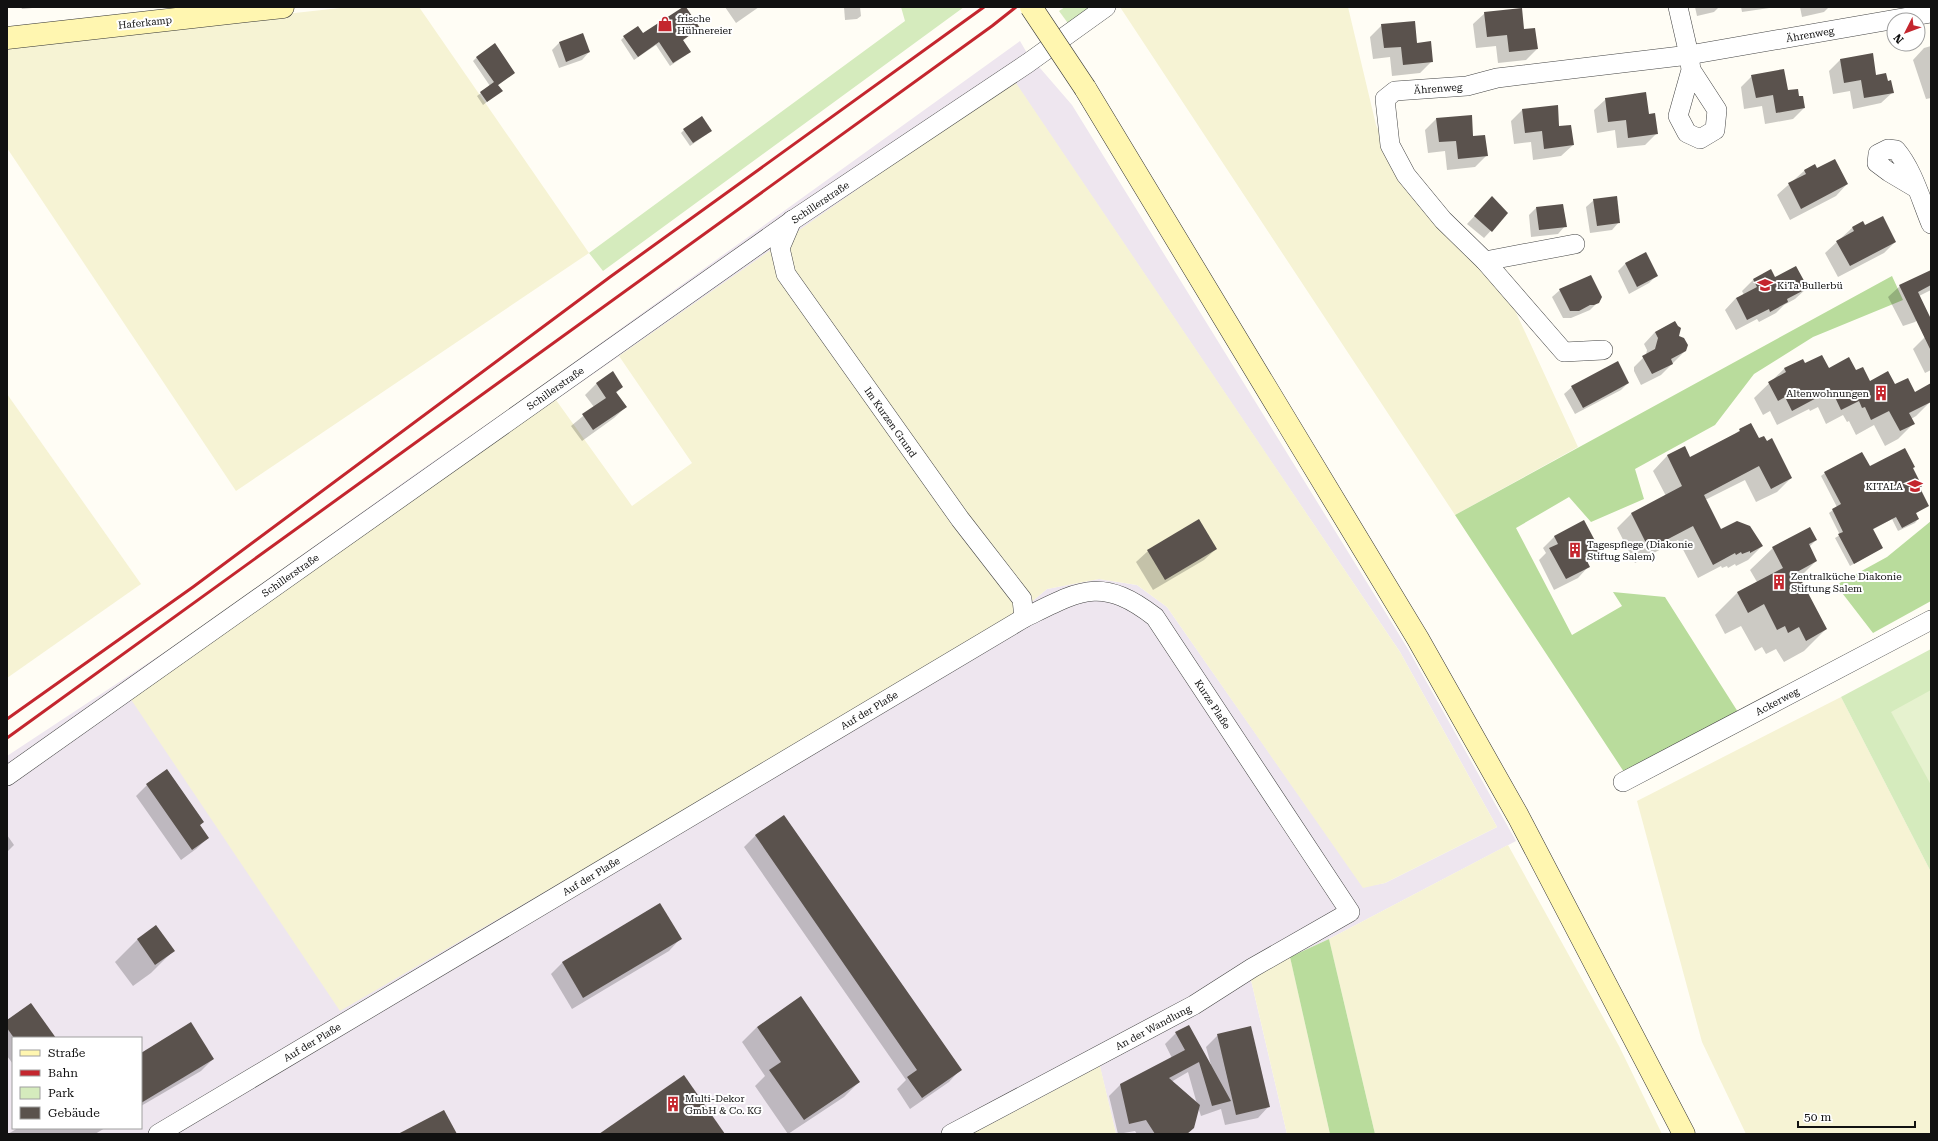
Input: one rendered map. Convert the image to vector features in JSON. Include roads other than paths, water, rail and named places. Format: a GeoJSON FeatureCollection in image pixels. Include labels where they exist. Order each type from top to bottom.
{"type":"FeatureCollection","features":[{"type":"Feature","properties":{"kind":"main road","name":"Haferkamp"},"geometry":{"type":"LineString","coordinates":[[7,38],[283,7]]}},
{"type":"Feature","properties":{"kind":"main road"},"geometry":{"type":"LineString","coordinates":[[1031,7],[1085,88],[1418,639],[1522,825],[1684,1134]]}},
{"type":"Feature","properties":{"kind":"street","name":"Schillerstraße"},"geometry":{"type":"LineString","coordinates":[[7,776],[793,220],[1028,63],[1106,7]]}},
{"type":"Feature","properties":{"kind":"street"},"geometry":{"type":"LineString","coordinates":[[1678,7],[1690,63]]}},
{"type":"Feature","properties":{"kind":"street","name":"Ährenweg"},"geometry":{"type":"LineString","coordinates":[[1603,350],[1564,352],[1485,261],[1443,220],[1406,175],[1390,144],[1385,99],[1395,91],[1467,86],[1497,78],[1690,63],[1931,13]]}},
{"type":"Feature","properties":{"kind":"street"},"geometry":{"type":"LineString","coordinates":[[1916,188],[1931,224]]}},
{"type":"Feature","properties":{"kind":"street","name":"Im Kurzen Grund"},"geometry":{"type":"LineString","coordinates":[[793,220],[780,248],[786,274],[960,519],[1022,599],[1024,618]]}},
{"type":"Feature","properties":{"kind":"street"},"geometry":{"type":"LineString","coordinates":[[1485,261],[1575,244]]}},
{"type":"Feature","properties":{"kind":"street","name":"Kurze Plaße"},"geometry":{"type":"LineString","coordinates":[[1024,618],[1072,594],[1097,591],[1116,593],[1138,604],[1155,617],[1350,912]]}},
{"type":"Feature","properties":{"kind":"street","name":"Auf der Plaße"},"geometry":{"type":"LineString","coordinates":[[158,1134],[1024,618]]}},
{"type":"Feature","properties":{"kind":"street","name":"Ackerweg"},"geometry":{"type":"LineString","coordinates":[[1623,782],[1931,620]]}},
{"type":"Feature","properties":{"kind":"street","name":"An der Wandlung"},"geometry":{"type":"LineString","coordinates":[[951,1134],[1194,1005],[1252,968],[1350,912]]}},
{"type":"Feature","properties":{"kind":"railway"},"geometry":{"type":"LineString","coordinates":[[7,719],[193,587],[610,277],[984,7]]}},
{"type":"Feature","properties":{"kind":"railway"},"geometry":{"type":"LineString","coordinates":[[7,738],[992,26],[1016,7]]}},
{"type":"Feature","properties":{"kind":"place","name":"frische Hühnereier"},"geometry":{"type":"Point","coordinates":[665,24]}},
{"type":"Feature","properties":{"kind":"place","name":"KiTa Bullerbü"},"geometry":{"type":"Point","coordinates":[1765,285]}},
{"type":"Feature","properties":{"kind":"place","name":"Altenwohnungen"},"geometry":{"type":"Point","coordinates":[1881,393]}},
{"type":"Feature","properties":{"kind":"place","name":"KITALA"},"geometry":{"type":"Point","coordinates":[1915,486]}},
{"type":"Feature","properties":{"kind":"place","name":"Tagespflege (Diakonie Stiftug Salem)"},"geometry":{"type":"Point","coordinates":[1575,550]}},
{"type":"Feature","properties":{"kind":"place","name":"Zentralküche Diakonie Stiftung Salem"},"geometry":{"type":"Point","coordinates":[1779,582]}},
{"type":"Feature","properties":{"kind":"place","name":"Multi-Dekor GmbH & Co. KG"},"geometry":{"type":"Point","coordinates":[673,1104]}}]}
